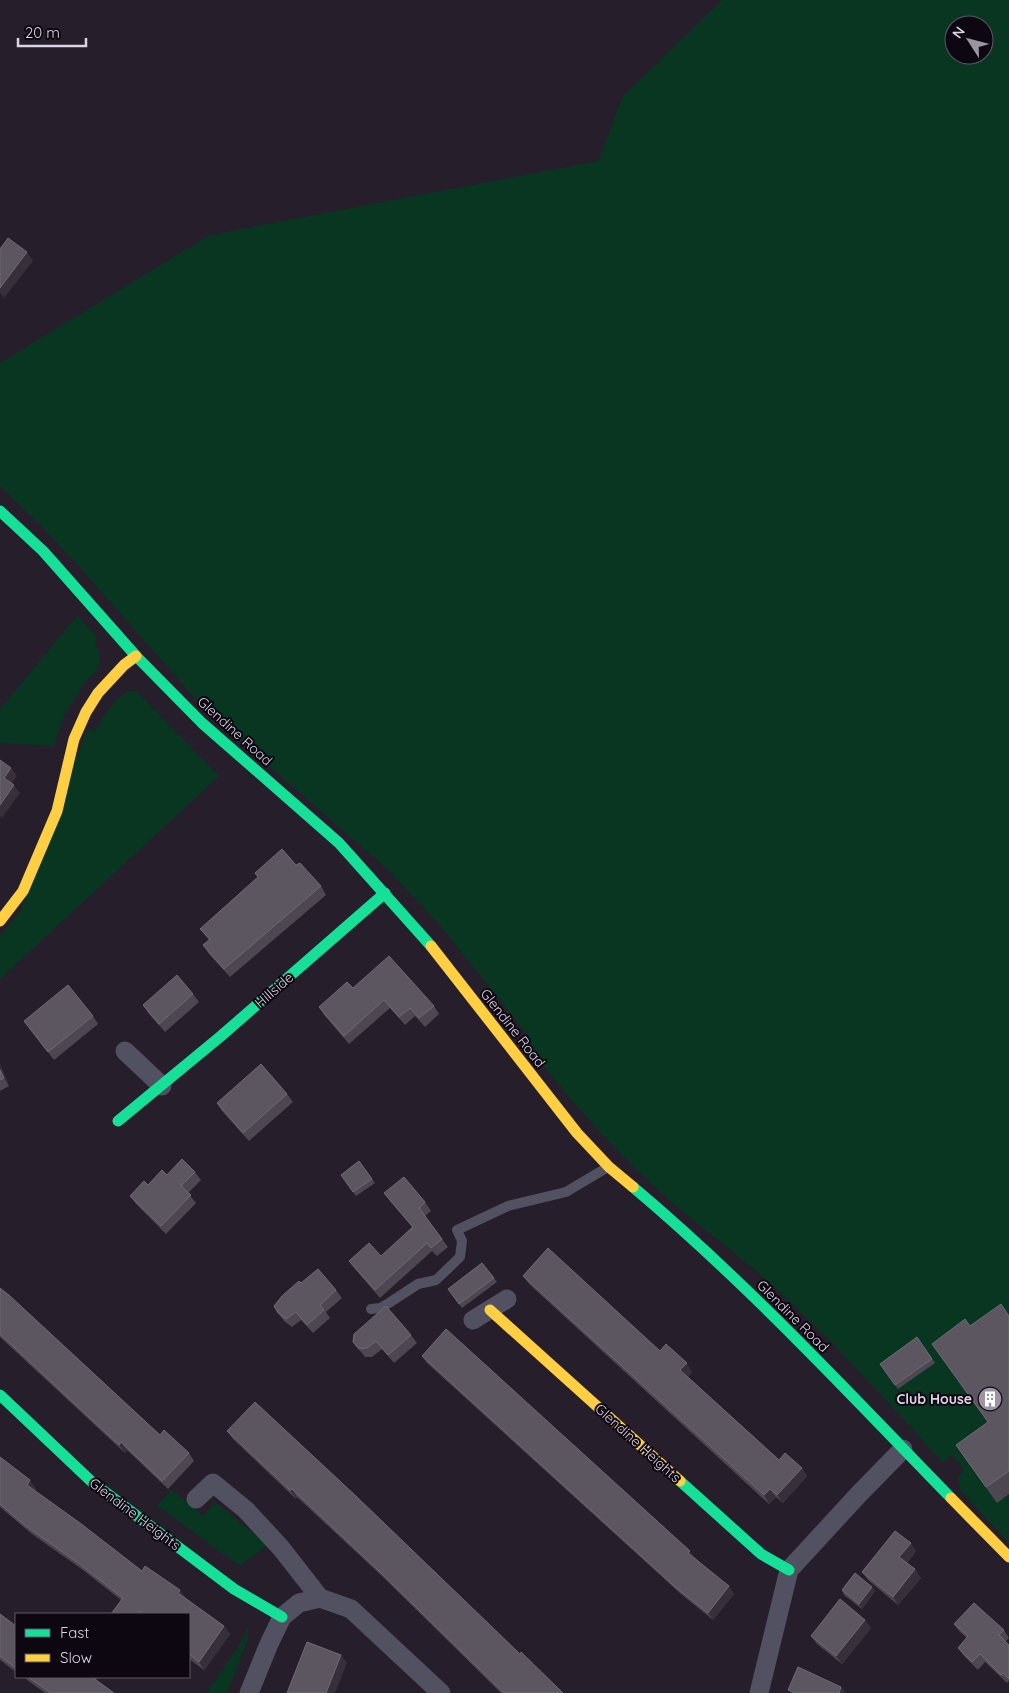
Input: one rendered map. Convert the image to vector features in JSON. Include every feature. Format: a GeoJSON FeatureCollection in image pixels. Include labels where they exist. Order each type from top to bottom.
{"type":"FeatureCollection","features":[{"type":"Feature","properties":{"kind":"street","name":"Glendine Road"},"geometry":{"type":"LineString","coordinates":[[0,511],[43,552],[136,656],[202,723],[339,843],[386,893],[425,939],[571,1126],[609,1167],[666,1215],[766,1308],[1009,1557]]}},
{"type":"Feature","properties":{"kind":"street"},"geometry":{"type":"LineString","coordinates":[[0,921],[23,891],[57,811],[74,739],[86,712],[98,694],[136,656]]}},
{"type":"Feature","properties":{"kind":"street","name":"Hillside"},"geometry":{"type":"LineString","coordinates":[[118,1121],[162,1086],[386,893]]}},
{"type":"Feature","properties":{"kind":"street"},"geometry":{"type":"LineString","coordinates":[[125,1051],[162,1086]]}},
{"type":"Feature","properties":{"kind":"street"},"geometry":{"type":"LineString","coordinates":[[473,1320],[508,1300]]}},
{"type":"Feature","properties":{"kind":"street","name":"Glendine Heights"},"geometry":{"type":"LineString","coordinates":[[490,1310],[761,1554],[789,1570]]}},
{"type":"Feature","properties":{"kind":"street","name":"Glendine Heights"},"geometry":{"type":"LineString","coordinates":[[0,1395],[93,1483],[234,1589],[282,1617]]}},
{"type":"Feature","properties":{"kind":"street"},"geometry":{"type":"LineString","coordinates":[[759,1693],[789,1570],[903,1449]]}},
{"type":"Feature","properties":{"kind":"street"},"geometry":{"type":"LineString","coordinates":[[196,1499],[213,1483],[246,1510],[281,1548],[320,1598],[351,1610],[440,1693]]}},
{"type":"Feature","properties":{"kind":"street"},"geometry":{"type":"LineString","coordinates":[[249,1693],[282,1617],[299,1603],[320,1598]]}},
{"type":"Feature","properties":{"kind":"lane"},"geometry":{"type":"LineString","coordinates":[[371,1309],[380,1308],[418,1284],[436,1280],[460,1258],[462,1241],[457,1230],[508,1206],[566,1192],[609,1167]]}},
{"type":"Feature","properties":{"kind":"green space"},"geometry":{"type":"Polygon","coordinates":[[[722,0],[1009,0],[1009,1543],[960,1490],[958,1477],[964,1470],[952,1455],[943,1463],[856,1368],[788,1300],[753,1268],[670,1201],[630,1164],[557,1082],[523,1039],[526,1033],[438,923],[387,869],[207,712],[75,562],[0,486],[0,363],[210,235],[598,161],[623,96],[722,0]]]}},
{"type":"Feature","properties":{"kind":"green space"},"geometry":{"type":"Polygon","coordinates":[[[77,616],[97,637],[95,642],[100,655],[99,665],[95,673],[87,679],[63,718],[54,746],[0,743],[0,709],[77,616]]]}},
{"type":"Feature","properties":{"kind":"green space"},"geometry":{"type":"Polygon","coordinates":[[[133,690],[219,776],[0,979],[0,936],[21,910],[87,729],[95,731],[115,701],[133,690]]]}},
{"type":"Feature","properties":{"kind":"green space"},"geometry":{"type":"Polygon","coordinates":[[[172,1490],[204,1516],[215,1502],[268,1545],[240,1566],[156,1505],[172,1490]]]}},
{"type":"Feature","properties":{"kind":"green space"},"geometry":{"type":"Polygon","coordinates":[[[248,1627],[248,1639],[227,1693],[206,1693],[239,1646],[248,1627]]]}},
{"type":"Feature","properties":{"kind":"building"},"geometry":{"type":"Polygon","coordinates":[[[8,238],[27,252],[0,288],[0,249],[8,238]]]}},
{"type":"Feature","properties":{"kind":"building"},"geometry":{"type":"Polygon","coordinates":[[[0,760],[11,768],[4,778],[14,785],[0,805],[0,760]]]}},
{"type":"Feature","properties":{"kind":"building"},"geometry":{"type":"Polygon","coordinates":[[[282,849],[296,865],[300,863],[321,886],[224,969],[203,945],[210,939],[200,929],[258,877],[255,873],[282,849]]]}},
{"type":"Feature","properties":{"kind":"building"},"geometry":{"type":"Polygon","coordinates":[[[389,956],[434,1006],[419,1018],[410,1008],[399,1017],[384,1000],[344,1036],[319,1007],[347,982],[353,988],[389,956]]]}},
{"type":"Feature","properties":{"kind":"building"},"geometry":{"type":"Polygon","coordinates":[[[177,975],[193,994],[159,1024],[143,1005],[177,975]]]}},
{"type":"Feature","properties":{"kind":"building"},"geometry":{"type":"Polygon","coordinates":[[[68,985],[93,1016],[48,1052],[24,1021],[68,985]]]}},
{"type":"Feature","properties":{"kind":"building"},"geometry":{"type":"Polygon","coordinates":[[[261,1064],[287,1094],[243,1133],[217,1103],[261,1064]]]}},
{"type":"Feature","properties":{"kind":"building"},"geometry":{"type":"Polygon","coordinates":[[[0,1070],[4,1078],[0,1080],[0,1070]]]}},
{"type":"Feature","properties":{"kind":"building"},"geometry":{"type":"Polygon","coordinates":[[[182,1159],[195,1172],[181,1186],[191,1195],[161,1226],[130,1196],[144,1181],[148,1185],[162,1170],[167,1175],[182,1159]]]}},
{"type":"Feature","properties":{"kind":"building"},"geometry":{"type":"Polygon","coordinates":[[[359,1161],[372,1179],[353,1192],[341,1175],[359,1161]]]}},
{"type":"Feature","properties":{"kind":"building"},"geometry":{"type":"Polygon","coordinates":[[[404,1177],[425,1202],[419,1208],[442,1239],[431,1248],[427,1243],[375,1290],[349,1261],[369,1243],[381,1256],[413,1227],[384,1193],[404,1177]]]}},
{"type":"Feature","properties":{"kind":"building"},"geometry":{"type":"Polygon","coordinates":[[[548,1248],[660,1351],[666,1344],[687,1363],[680,1370],[779,1460],[785,1453],[802,1468],[777,1495],[770,1489],[764,1495],[523,1276],[548,1248]]]}},
{"type":"Feature","properties":{"kind":"building"},"geometry":{"type":"Polygon","coordinates":[[[482,1263],[494,1278],[459,1304],[448,1289],[482,1263]]]}},
{"type":"Feature","properties":{"kind":"building"},"geometry":{"type":"Polygon","coordinates":[[[318,1269],[336,1290],[320,1305],[324,1310],[307,1325],[296,1312],[286,1319],[278,1313],[274,1306],[282,1296],[299,1281],[301,1283],[318,1269]]]}},
{"type":"Feature","properties":{"kind":"building"},"geometry":{"type":"Polygon","coordinates":[[[0,1288],[160,1435],[164,1430],[189,1453],[162,1481],[121,1442],[119,1445],[0,1334],[0,1288]]]}},
{"type":"Feature","properties":{"kind":"building","name":"Club House"},"geometry":{"type":"Polygon","coordinates":[[[1001,1304],[1009,1316],[1009,1471],[986,1487],[956,1445],[988,1422],[932,1344],[965,1319],[970,1326],[1001,1304]]]}},
{"type":"Feature","properties":{"kind":"building"},"geometry":{"type":"Polygon","coordinates":[[[386,1306],[411,1335],[388,1355],[376,1341],[367,1348],[359,1349],[353,1342],[354,1334],[386,1306]]]}},
{"type":"Feature","properties":{"kind":"building"},"geometry":{"type":"Polygon","coordinates":[[[446,1329],[690,1551],[688,1553],[729,1586],[708,1613],[675,1587],[422,1356],[446,1329]]]}},
{"type":"Feature","properties":{"kind":"building"},"geometry":{"type":"Polygon","coordinates":[[[917,1337],[932,1359],[895,1385],[880,1364],[917,1337]]]}},
{"type":"Feature","properties":{"kind":"building"},"geometry":{"type":"Polygon","coordinates":[[[255,1402],[563,1693],[504,1693],[378,1570],[227,1431],[255,1402]]]}},
{"type":"Feature","properties":{"kind":"building"},"geometry":{"type":"Polygon","coordinates":[[[0,1457],[30,1480],[27,1485],[142,1571],[145,1566],[180,1590],[178,1593],[224,1626],[199,1662],[190,1655],[190,1613],[142,1613],[139,1611],[138,1613],[112,1613],[123,1598],[26,1526],[0,1504],[0,1457]]]}},
{"type":"Feature","properties":{"kind":"building"},"geometry":{"type":"Polygon","coordinates":[[[895,1531],[911,1543],[899,1557],[915,1569],[893,1597],[862,1572],[895,1531]]]}},
{"type":"Feature","properties":{"kind":"building"},"geometry":{"type":"Polygon","coordinates":[[[855,1573],[872,1587],[859,1604],[842,1590],[855,1573]]]}},
{"type":"Feature","properties":{"kind":"building"},"geometry":{"type":"Polygon","coordinates":[[[840,1599],[865,1620],[836,1656],[811,1636],[840,1599]]]}},
{"type":"Feature","properties":{"kind":"building"},"geometry":{"type":"Polygon","coordinates":[[[974,1603],[1004,1630],[999,1635],[1009,1645],[1009,1679],[1003,1673],[1001,1675],[980,1654],[972,1662],[958,1648],[968,1636],[954,1624],[974,1603]]]}},
{"type":"Feature","properties":{"kind":"building"},"geometry":{"type":"Polygon","coordinates":[[[0,1614],[15,1625],[15,1667],[0,1656],[0,1614]]]}},
{"type":"Feature","properties":{"kind":"building"},"geometry":{"type":"Polygon","coordinates":[[[307,1642],[341,1655],[326,1693],[287,1693],[307,1642]]]}},
{"type":"Feature","properties":{"kind":"building"},"geometry":{"type":"Polygon","coordinates":[[[798,1667],[841,1687],[839,1693],[794,1693],[788,1690],[798,1667]]]}},
{"type":"Feature","properties":{"kind":"building"},"geometry":{"type":"Polygon","coordinates":[[[29,1678],[93,1678],[114,1693],[51,1693],[29,1678]]]}},
{"type":"Feature","properties":{"kind":"traffic: fast"},"geometry":{"type":"LineString","coordinates":[[0,511],[43,551],[136,656],[202,723],[339,843],[431,946]]}},
{"type":"Feature","properties":{"kind":"traffic: fast"},"geometry":{"type":"LineString","coordinates":[[118,1121],[221,1036],[385,893]]}},
{"type":"Feature","properties":{"kind":"traffic: fast"},"geometry":{"type":"LineString","coordinates":[[633,1187],[757,1300],[951,1498]]}},
{"type":"Feature","properties":{"kind":"traffic: fast"},"geometry":{"type":"LineString","coordinates":[[0,1395],[93,1483],[234,1589],[282,1617]]}},
{"type":"Feature","properties":{"kind":"traffic: fast"},"geometry":{"type":"LineString","coordinates":[[680,1481],[761,1554],[789,1570]]}},
{"type":"Feature","properties":{"kind":"traffic: slow"},"geometry":{"type":"LineString","coordinates":[[0,921],[23,891],[57,811],[74,739],[86,712],[98,693],[124,665],[136,656]]}},
{"type":"Feature","properties":{"kind":"traffic: slow"},"geometry":{"type":"LineString","coordinates":[[431,946],[577,1133],[609,1167],[633,1187]]}},
{"type":"Feature","properties":{"kind":"traffic: slow"},"geometry":{"type":"LineString","coordinates":[[490,1310],[680,1481]]}},
{"type":"Feature","properties":{"kind":"traffic: slow"},"geometry":{"type":"LineString","coordinates":[[951,1498],[1009,1557]]}},
{"type":"Feature","properties":{"kind":"place","name":"Club House"},"geometry":{"type":"Point","coordinates":[990,1399]}}]}
